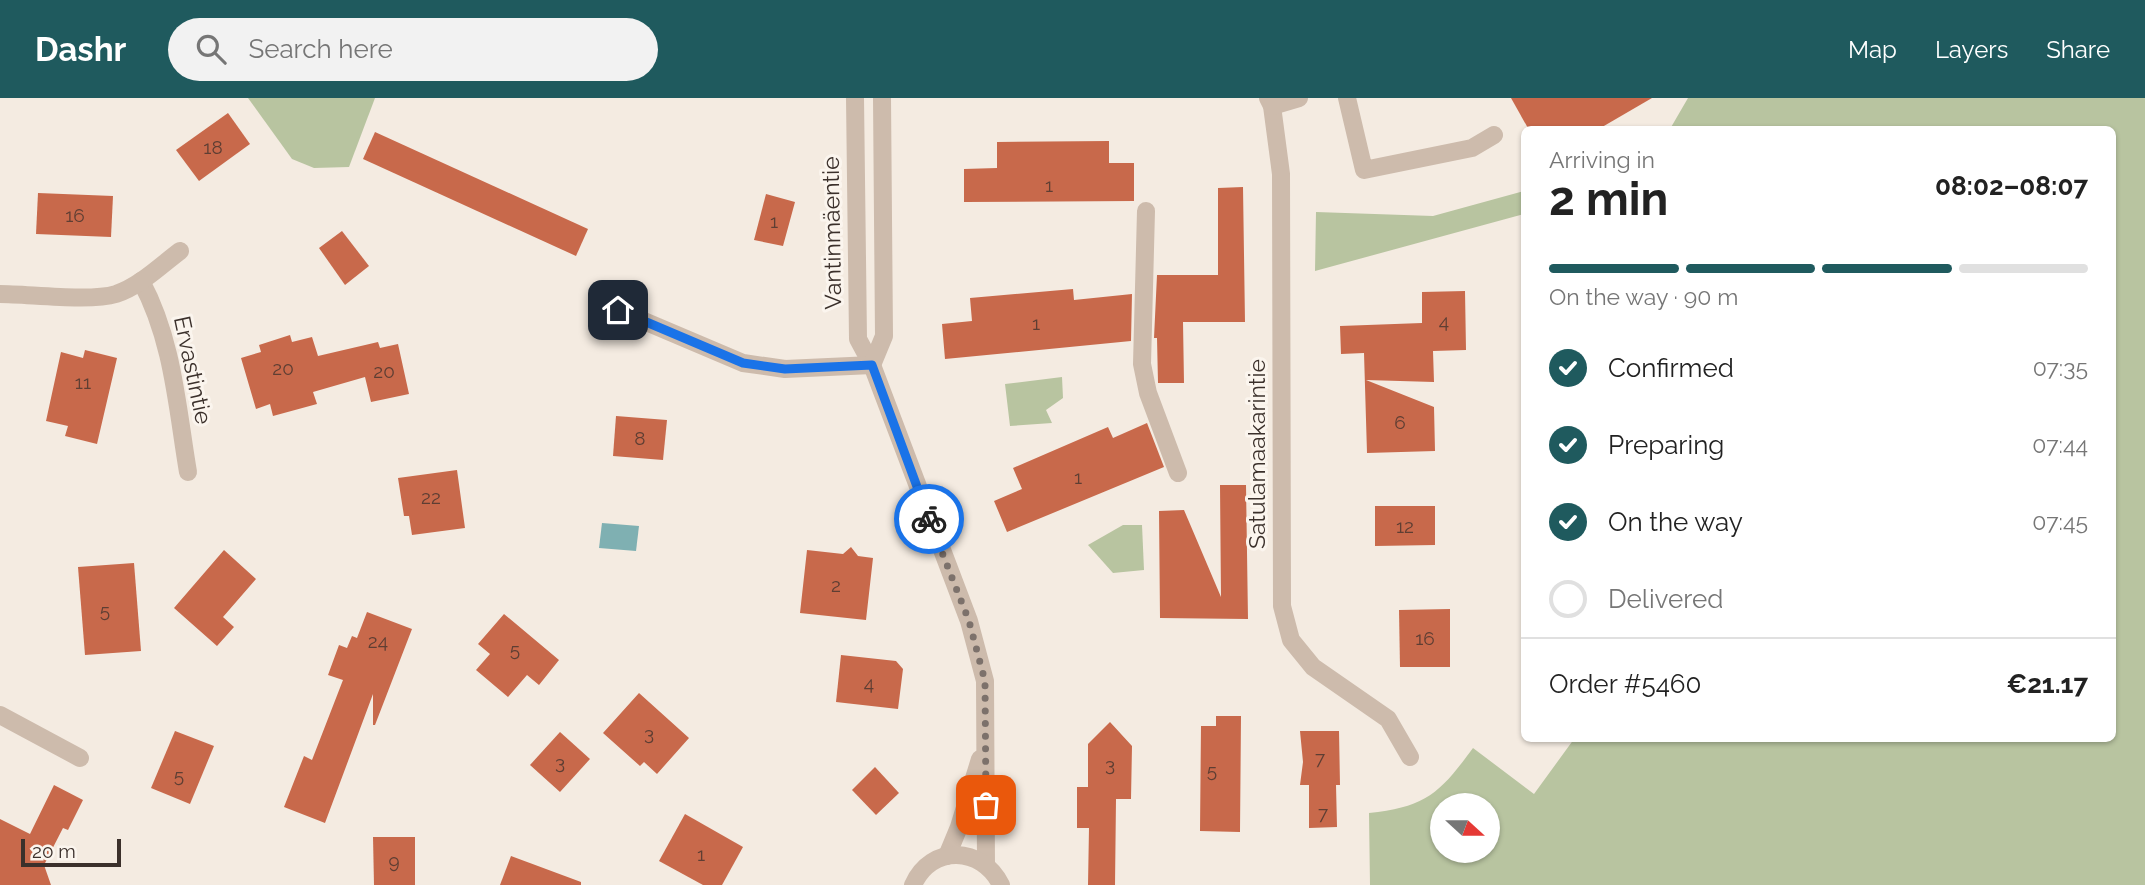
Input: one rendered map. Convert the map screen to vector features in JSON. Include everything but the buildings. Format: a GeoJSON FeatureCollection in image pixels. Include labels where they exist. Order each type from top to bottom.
{"type":"FeatureCollection","features":[{"type":"Feature","properties":{"kind":"street","name":"Vantinmäentie"},"geometry":{"type":"LineString","coordinates":[[855,98],[858,339],[872,365],[969,621],[985,681],[986,865]]}},
{"type":"Feature","properties":{"kind":"street"},"geometry":{"type":"LineString","coordinates":[[618,310],[743,363],[785,369],[872,365],[884,336],[882,98]]}},
{"type":"Feature","properties":{"kind":"street"},"geometry":{"type":"LineString","coordinates":[[1270,102],[1299,98]]}},
{"type":"Feature","properties":{"kind":"street"},"geometry":{"type":"LineString","coordinates":[[1347,98],[1364,170],[1472,148],[1494,135]]}},
{"type":"Feature","properties":{"kind":"street","name":"Satulamaakarintie"},"geometry":{"type":"LineString","coordinates":[[1270,102],[1281,174],[1283,606],[1291,640],[1313,667],[1388,719],[1410,757]]}},
{"type":"Feature","properties":{"kind":"street"},"geometry":{"type":"LineString","coordinates":[[1146,211],[1142,364],[1148,393],[1178,473]]}},
{"type":"Feature","properties":{"kind":"street"},"geometry":{"type":"LineString","coordinates":[[0,293],[99,297],[117,293],[141,281],[180,251]]}},
{"type":"Feature","properties":{"kind":"street","name":"Ervastintie"},"geometry":{"type":"LineString","coordinates":[[141,281],[168,347],[188,472]]}},
{"type":"Feature","properties":{"kind":"street"},"geometry":{"type":"LineString","coordinates":[[0,715],[80,758]]}},
{"type":"Feature","properties":{"kind":"street","name":"Vantinmäentie"},"geometry":{"type":"LineString","coordinates":[[947,856],[959,827],[986,738]]}},
{"type":"Feature","properties":{"kind":"street"},"geometry":{"type":"LineString","coordinates":[[913,885],[924,868],[947,856],[967,856],[986,865],[996,875],[1000,885]]}},
{"type":"Feature","properties":{"kind":"green space"},"geometry":{"type":"Polygon","coordinates":[[[248,98],[375,98],[349,167],[314,168],[292,159],[248,98]]]}},
{"type":"Feature","properties":{"kind":"green space"},"geometry":{"type":"Polygon","coordinates":[[[1688,98],[2145,98],[2145,885],[1370,885],[1369,813],[1405,807],[1430,795],[1430,863],[1500,863],[1500,793],[1433,793],[1451,776],[1473,748],[1534,794],[1572,742],[2116,742],[2116,126],[1672,126],[1688,98]]]}},
{"type":"Feature","properties":{"kind":"green space"},"geometry":{"type":"Polygon","coordinates":[[[1521,192],[1521,215],[1315,271],[1316,212],[1433,216],[1521,192]]]}},
{"type":"Feature","properties":{"kind":"green space"},"geometry":{"type":"Polygon","coordinates":[[[1062,377],[1063,398],[1046,410],[1052,423],[1010,426],[1005,384],[1062,377]]]}},
{"type":"Feature","properties":{"kind":"green space"},"geometry":{"type":"Polygon","coordinates":[[[1123,525],[1142,525],[1144,570],[1113,573],[1088,545],[1123,525]]]}},
{"type":"Feature","properties":{"kind":"water"},"geometry":{"type":"Polygon","coordinates":[[[602,523],[639,526],[636,551],[599,548],[602,523]]]}},
{"type":"Feature","properties":{"kind":"way so far"},"geometry":{"type":"LineString","coordinates":[[929,519],[969,621],[985,681],[986,805]]}},
{"type":"Feature","properties":{"kind":"route"},"geometry":{"type":"LineString","coordinates":[[618,310],[743,363],[785,369],[872,365],[929,519]]}}]}
